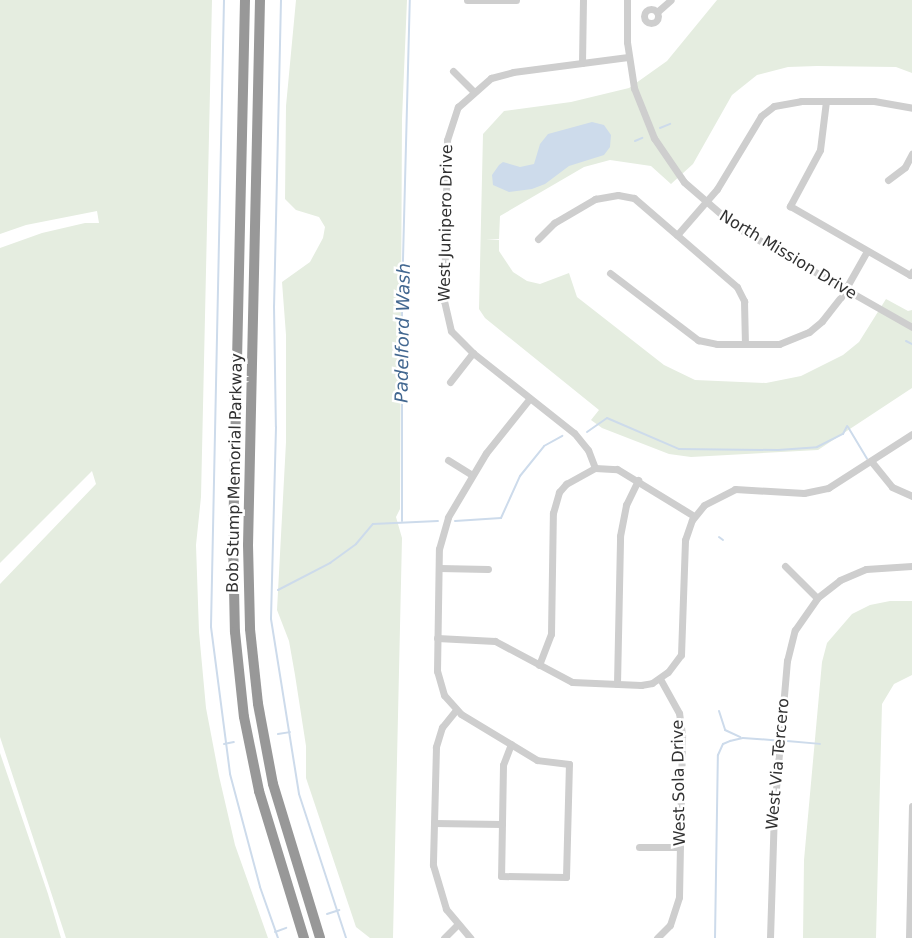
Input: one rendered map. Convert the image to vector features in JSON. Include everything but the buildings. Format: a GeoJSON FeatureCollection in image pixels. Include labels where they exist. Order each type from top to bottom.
{"type":"FeatureCollection","features":[{"type":"Feature","properties":{"kind":"highway","name":"Bob Stump Memorial Parkway"},"geometry":{"type":"LineString","coordinates":[[245,0],[233,540],[235,632],[244,717],[259,791],[304,938]]}},
{"type":"Feature","properties":{"kind":"highway","name":"Bob Stump Memorial Parkway"},"geometry":{"type":"LineString","coordinates":[[260,0],[248,536],[250,629],[258,704],[273,784],[320,938]]}},
{"type":"Feature","properties":{"kind":"street"},"geometry":{"type":"LineString","coordinates":[[467,0],[516,1]]}},
{"type":"Feature","properties":{"kind":"street"},"geometry":{"type":"LineString","coordinates":[[582,63],[583,0]]}},
{"type":"Feature","properties":{"kind":"street","name":"North Mission Drive"},"geometry":{"type":"LineString","coordinates":[[627,0],[628,57],[640,105],[654,138],[675,171],[705,203],[742,231],[912,327]]}},
{"type":"Feature","properties":{"kind":"street"},"geometry":{"type":"LineString","coordinates":[[657,12],[671,0]]}},
{"type":"Feature","properties":{"kind":"street","name":"West Junipero Drive"},"geometry":{"type":"LineString","coordinates":[[595,468],[580,439],[473,353],[450,331],[444,301],[447,140],[458,107],[473,91],[491,78],[628,57]]}},
{"type":"Feature","properties":{"kind":"street"},"geometry":{"type":"LineString","coordinates":[[453,71],[473,91]]}},
{"type":"Feature","properties":{"kind":"street"},"geometry":{"type":"LineString","coordinates":[[826,101],[820,150],[790,206],[911,273]]}},
{"type":"Feature","properties":{"kind":"street"},"geometry":{"type":"LineString","coordinates":[[677,235],[705,203],[761,116],[784,103],[884,101],[912,108]]}},
{"type":"Feature","properties":{"kind":"street"},"geometry":{"type":"LineString","coordinates":[[888,180],[905,167],[912,154]]}},
{"type":"Feature","properties":{"kind":"street"},"geometry":{"type":"LineString","coordinates":[[538,239],[554,223],[596,199],[627,196],[643,204],[737,287],[744,301],[745,344]]}},
{"type":"Feature","properties":{"kind":"street"},"geometry":{"type":"LineString","coordinates":[[610,273],[691,337],[710,343],[778,344],[809,332],[831,311],[867,250]]}},
{"type":"Feature","properties":{"kind":"street"},"geometry":{"type":"LineString","coordinates":[[450,382],[473,353]]}},
{"type":"Feature","properties":{"kind":"street"},"geometry":{"type":"LineString","coordinates":[[511,744],[503,765],[501,876],[566,877],[569,764],[537,760],[456,710],[444,695],[438,678],[439,549],[448,517],[472,475],[530,398]]}},
{"type":"Feature","properties":{"kind":"street"},"geometry":{"type":"LineString","coordinates":[[438,638],[495,641],[572,682],[641,685],[660,679],[677,662],[683,648],[685,540],[694,516],[711,499],[727,491],[743,488],[818,491],[837,484],[912,434]]}},
{"type":"Feature","properties":{"kind":"street"},"geometry":{"type":"LineString","coordinates":[[448,460],[472,475]]}},
{"type":"Feature","properties":{"kind":"street"},"geometry":{"type":"LineString","coordinates":[[871,461],[892,487],[912,496]]}},
{"type":"Feature","properties":{"kind":"street"},"geometry":{"type":"LineString","coordinates":[[539,665],[551,634],[552,520],[555,502],[566,484],[595,468],[617,469],[638,480],[694,516]]}},
{"type":"Feature","properties":{"kind":"street"},"geometry":{"type":"LineString","coordinates":[[617,684],[620,531],[626,505],[638,480]]}},
{"type":"Feature","properties":{"kind":"street"},"geometry":{"type":"LineString","coordinates":[[785,566],[818,598]]}},
{"type":"Feature","properties":{"kind":"street","name":"West Via Tercero"},"geometry":{"type":"LineString","coordinates":[[770,938],[769,899],[780,736],[791,641],[818,598],[840,580],[866,569],[912,566]]}},
{"type":"Feature","properties":{"kind":"street"},"geometry":{"type":"LineString","coordinates":[[439,568],[488,569]]}},
{"type":"Feature","properties":{"kind":"street","name":"West Sola Drive"},"geometry":{"type":"LineString","coordinates":[[657,938],[670,925],[677,907],[680,847],[681,722],[660,679]]}},
{"type":"Feature","properties":{"kind":"street"},"geometry":{"type":"LineString","coordinates":[[456,710],[442,728],[436,747],[435,880],[443,903],[457,925],[470,938]]}},
{"type":"Feature","properties":{"kind":"street"},"geometry":{"type":"LineString","coordinates":[[909,938],[912,806]]}},
{"type":"Feature","properties":{"kind":"street"},"geometry":{"type":"LineString","coordinates":[[434,823],[502,824]]}},
{"type":"Feature","properties":{"kind":"street"},"geometry":{"type":"LineString","coordinates":[[639,847],[680,847]]}},
{"type":"Feature","properties":{"kind":"street"},"geometry":{"type":"LineString","coordinates":[[444,938],[457,925]]}},
{"type":"Feature","properties":{"kind":"shaded area"},"geometry":{"type":"Polygon","coordinates":[[[0,0],[212,0],[201,497],[196,545],[199,632],[206,708],[219,776],[235,845],[268,938],[66,938],[0,737],[0,584],[96,484],[92,471],[0,563],[0,248],[42,233],[85,223],[99,223],[97,211],[26,225],[0,234],[0,0]]]}},
{"type":"Feature","properties":{"kind":"shaded area"},"geometry":{"type":"Polygon","coordinates":[[[296,0],[407,0],[402,119],[400,509],[396,517],[402,538],[393,938],[370,938],[356,927],[306,778],[306,746],[295,675],[289,641],[277,610],[286,442],[286,335],[282,282],[310,262],[323,238],[325,227],[319,217],[296,210],[285,199],[286,106],[296,0]]]}},
{"type":"Feature","properties":{"kind":"shaded area"},"geometry":{"type":"Polygon","coordinates":[[[717,0],[912,0],[912,73],[896,67],[817,66],[788,67],[757,75],[732,95],[693,164],[671,184],[651,166],[610,160],[584,167],[500,216],[499,239],[486,240],[499,240],[499,251],[513,272],[527,281],[540,284],[569,273],[577,297],[664,365],[695,380],[766,383],[801,376],[843,355],[859,342],[886,299],[908,311],[912,310],[912,388],[818,450],[691,457],[669,454],[602,428],[591,420],[599,410],[485,318],[479,309],[483,134],[504,111],[571,102],[629,88],[667,61],[717,0]]]}},
{"type":"Feature","properties":{"kind":"shaded area"},"geometry":{"type":"Polygon","coordinates":[[[890,601],[912,601],[912,675],[894,684],[882,704],[876,938],[803,938],[804,860],[822,662],[827,643],[852,614],[870,605],[890,601]]]}},
{"type":"Feature","properties":{"kind":"shaded area"},"geometry":{"type":"Polygon","coordinates":[[[0,753],[48,894],[61,938],[0,938],[0,753]]]}},
{"type":"Feature","properties":{"kind":"water"},"geometry":{"type":"Polygon","coordinates":[[[592,122],[604,125],[611,135],[610,147],[604,155],[569,166],[545,184],[532,189],[509,192],[493,185],[492,175],[503,162],[520,167],[534,164],[540,144],[548,134],[592,122]]]}},
{"type":"Feature","properties":{"kind":"waterway"},"geometry":{"type":"LineString","coordinates":[[224,0],[211,627],[230,774],[260,887],[278,938]]}},
{"type":"Feature","properties":{"kind":"waterway"},"geometry":{"type":"LineString","coordinates":[[281,0],[274,306],[276,427],[271,619],[299,794],[346,938]]}},
{"type":"Feature","properties":{"kind":"waterway","name":"Padelford Wash"},"geometry":{"type":"LineString","coordinates":[[402,521],[402,297],[410,0]]}},
{"type":"Feature","properties":{"kind":"waterway"},"geometry":{"type":"LineString","coordinates":[[660,128],[670,124]]}},
{"type":"Feature","properties":{"kind":"waterway"},"geometry":{"type":"LineString","coordinates":[[635,141],[642,138]]}},
{"type":"Feature","properties":{"kind":"waterway"},"geometry":{"type":"LineString","coordinates":[[906,341],[912,344]]}},
{"type":"Feature","properties":{"kind":"waterway"},"geometry":{"type":"LineString","coordinates":[[587,432],[607,418],[679,449],[778,450],[817,447],[843,434],[847,426]]}},
{"type":"Feature","properties":{"kind":"waterway"},"geometry":{"type":"LineString","coordinates":[[848,427],[867,459]]}},
{"type":"Feature","properties":{"kind":"waterway"},"geometry":{"type":"LineString","coordinates":[[455,521],[501,518],[520,476],[544,446],[562,436]]}},
{"type":"Feature","properties":{"kind":"waterway","name":"Padelford Wash"},"geometry":{"type":"LineString","coordinates":[[278,590],[330,563],[356,544],[373,524],[438,521]]}},
{"type":"Feature","properties":{"kind":"waterway"},"geometry":{"type":"LineString","coordinates":[[719,537],[723,540]]}},
{"type":"Feature","properties":{"kind":"waterway"},"geometry":{"type":"LineString","coordinates":[[719,711],[725,730],[740,737]]}},
{"type":"Feature","properties":{"kind":"waterway"},"geometry":{"type":"LineString","coordinates":[[278,734],[290,732]]}},
{"type":"Feature","properties":{"kind":"waterway"},"geometry":{"type":"LineString","coordinates":[[715,938],[718,755],[723,744],[730,741],[743,738],[774,740]]}},
{"type":"Feature","properties":{"kind":"waterway"},"geometry":{"type":"LineString","coordinates":[[787,741],[820,744]]}},
{"type":"Feature","properties":{"kind":"waterway"},"geometry":{"type":"LineString","coordinates":[[224,744],[234,742]]}},
{"type":"Feature","properties":{"kind":"waterway"},"geometry":{"type":"LineString","coordinates":[[327,914],[339,910]]}},
{"type":"Feature","properties":{"kind":"waterway"},"geometry":{"type":"LineString","coordinates":[[275,932],[286,928]]}}]}
